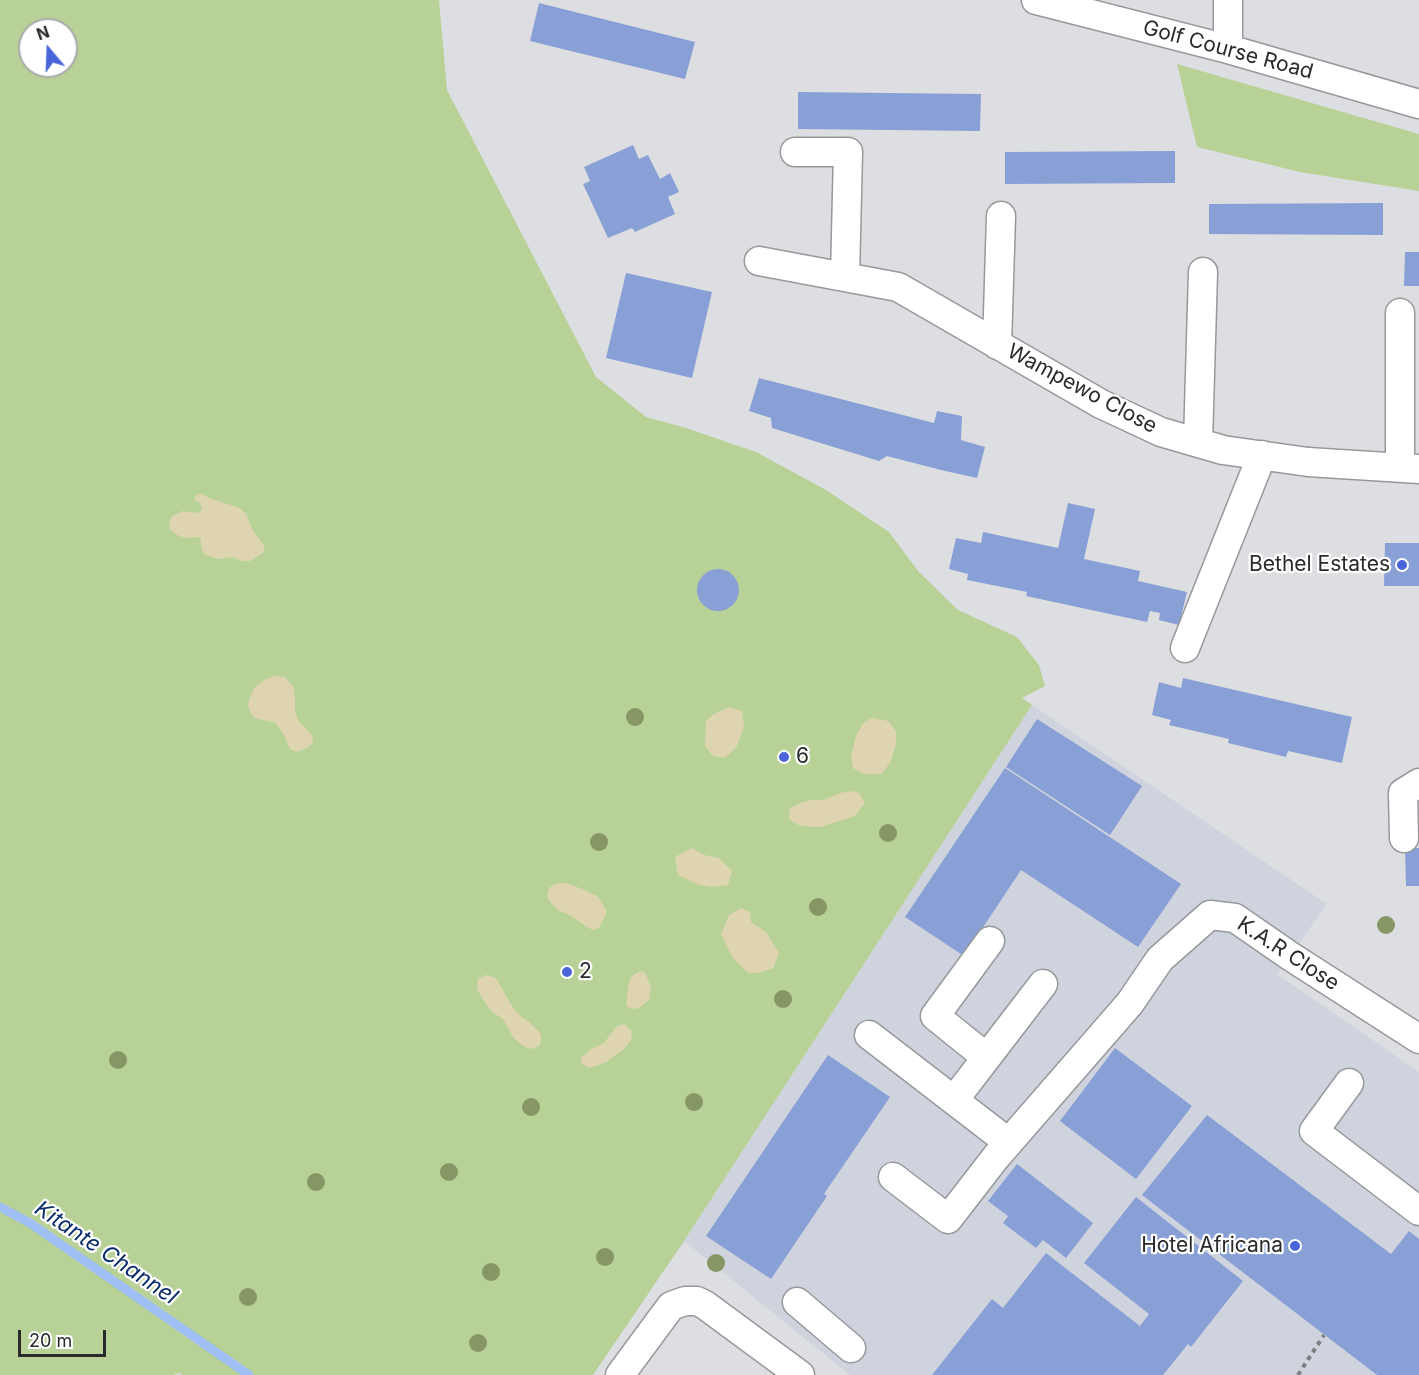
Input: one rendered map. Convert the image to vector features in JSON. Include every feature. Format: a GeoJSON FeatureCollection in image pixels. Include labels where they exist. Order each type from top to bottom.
{"type":"FeatureCollection","features":[{"type":"Feature","properties":{"kind":"street","name":"Golf Course Road"},"geometry":{"type":"LineString","coordinates":[[1036,0],[1228,49],[1419,104]]}},
{"type":"Feature","properties":{"kind":"street"},"geometry":{"type":"LineString","coordinates":[[1228,0],[1228,49]]}},
{"type":"Feature","properties":{"kind":"street"},"geometry":{"type":"LineString","coordinates":[[795,152],[848,152],[845,278]]}},
{"type":"Feature","properties":{"kind":"street"},"geometry":{"type":"LineString","coordinates":[[997,345],[1001,216]]}},
{"type":"Feature","properties":{"kind":"street","name":"Wampewo Close"},"geometry":{"type":"LineString","coordinates":[[759,261],[898,287],[1101,404],[1161,432],[1222,450],[1308,462],[1410,468]]}},
{"type":"Feature","properties":{"kind":"street"},"geometry":{"type":"LineString","coordinates":[[1198,442],[1203,272]]}},
{"type":"Feature","properties":{"kind":"street"},"geometry":{"type":"LineString","coordinates":[[1400,313],[1410,468]]}},
{"type":"Feature","properties":{"kind":"street"},"geometry":{"type":"LineString","coordinates":[[1185,648],[1262,455]]}},
{"type":"Feature","properties":{"kind":"street"},"geometry":{"type":"LineString","coordinates":[[1404,838],[1403,793],[1419,783]]}},
{"type":"Feature","properties":{"kind":"street","name":"K.A.R Close"},"geometry":{"type":"LineString","coordinates":[[893,1177],[948,1220],[1008,1142],[1130,1003],[1160,959],[1210,915],[1235,918],[1419,1039]]}},
{"type":"Feature","properties":{"kind":"street"},"geometry":{"type":"LineString","coordinates":[[986,1057],[935,1016],[990,941]]}},
{"type":"Feature","properties":{"kind":"street"},"geometry":{"type":"LineString","coordinates":[[954,1100],[1043,984]]}},
{"type":"Feature","properties":{"kind":"street"},"geometry":{"type":"LineString","coordinates":[[869,1035],[1008,1142]]}},
{"type":"Feature","properties":{"kind":"street"},"geometry":{"type":"LineString","coordinates":[[1349,1083],[1314,1131],[1419,1211]]}},
{"type":"Feature","properties":{"kind":"street"},"geometry":{"type":"LineString","coordinates":[[620,1375],[671,1306],[685,1301],[697,1301],[800,1375]]}},
{"type":"Feature","properties":{"kind":"street"},"geometry":{"type":"LineString","coordinates":[[797,1302],[851,1348]]}},
{"type":"Feature","properties":{"kind":"path"},"geometry":{"type":"LineString","coordinates":[[1298,1375],[1324,1335]]}},
{"type":"Feature","properties":{"kind":"shaded area","name":"Hotel Africana"},"geometry":{"type":"Polygon","coordinates":[[[1032,705],[1327,904],[1277,974],[1419,1072],[1419,1375],[850,1375],[684,1241],[1032,705]]]}},
{"type":"Feature","properties":{"kind":"green space"},"geometry":{"type":"Polygon","coordinates":[[[0,0],[439,0],[447,90],[596,377],[646,417],[756,452],[826,490],[889,532],[918,571],[958,610],[1017,637],[1039,665],[1045,686],[1022,698],[1032,705],[684,1241],[593,1375],[182,1375],[179,1373],[174,1375],[0,1375],[0,0]]]}},
{"type":"Feature","properties":{"kind":"green space"},"geometry":{"type":"Polygon","coordinates":[[[1177,64],[1419,134],[1419,191],[1300,172],[1197,147],[1177,64]]]}},
{"type":"Feature","properties":{"kind":"sand"},"geometry":{"type":"Polygon","coordinates":[[[200,493],[240,508],[246,514],[265,550],[250,561],[242,561],[233,557],[218,559],[205,555],[200,537],[185,538],[169,529],[172,516],[183,511],[196,513],[201,511],[200,503],[195,500],[195,496],[200,493]]]}},
{"type":"Feature","properties":{"kind":"sand"},"geometry":{"type":"Polygon","coordinates":[[[275,676],[285,677],[293,686],[298,720],[313,738],[312,744],[296,752],[290,749],[276,723],[254,718],[248,705],[255,687],[275,676]]]}},
{"type":"Feature","properties":{"kind":"sand"},"geometry":{"type":"Polygon","coordinates":[[[729,707],[742,711],[744,727],[737,746],[725,758],[713,756],[705,746],[706,721],[714,714],[729,707]]]}},
{"type":"Feature","properties":{"kind":"sand"},"geometry":{"type":"Polygon","coordinates":[[[872,718],[888,721],[896,731],[896,744],[891,761],[882,774],[864,774],[853,768],[851,756],[856,736],[863,723],[872,718]]]}},
{"type":"Feature","properties":{"kind":"sand"},"geometry":{"type":"Polygon","coordinates":[[[851,791],[859,793],[865,803],[855,816],[820,827],[800,826],[789,819],[790,808],[800,803],[824,800],[851,791]]]}},
{"type":"Feature","properties":{"kind":"sand"},"geometry":{"type":"Polygon","coordinates":[[[692,848],[704,855],[719,858],[732,871],[728,885],[712,887],[699,885],[678,875],[675,857],[692,848]]]}},
{"type":"Feature","properties":{"kind":"sand"},"geometry":{"type":"Polygon","coordinates":[[[566,883],[597,896],[601,901],[607,912],[599,928],[593,930],[587,927],[558,910],[550,902],[547,897],[549,888],[555,884],[566,883]]]}},
{"type":"Feature","properties":{"kind":"sand"},"geometry":{"type":"Polygon","coordinates":[[[741,908],[750,912],[751,922],[766,932],[779,953],[773,968],[759,973],[748,973],[732,957],[721,934],[729,915],[741,908]]]}},
{"type":"Feature","properties":{"kind":"sand"},"geometry":{"type":"Polygon","coordinates":[[[641,971],[645,973],[651,987],[649,1000],[635,1009],[629,1008],[626,1005],[629,981],[634,974],[641,971]]]}},
{"type":"Feature","properties":{"kind":"sand"},"geometry":{"type":"Polygon","coordinates":[[[486,975],[496,978],[517,1013],[539,1032],[541,1040],[539,1046],[531,1049],[519,1043],[503,1019],[491,1011],[478,991],[477,984],[478,979],[486,975]]]}},
{"type":"Feature","properties":{"kind":"sand"},"geometry":{"type":"Polygon","coordinates":[[[624,1024],[632,1031],[631,1040],[624,1049],[596,1066],[589,1068],[581,1063],[581,1058],[585,1054],[604,1043],[616,1027],[624,1024]]]}},
{"type":"Feature","properties":{"kind":"building"},"geometry":{"type":"Polygon","coordinates":[[[539,3],[695,42],[685,79],[530,41],[539,3]]]}},
{"type":"Feature","properties":{"kind":"building"},"geometry":{"type":"Polygon","coordinates":[[[798,92],[981,94],[980,131],[798,129],[798,92]]]}},
{"type":"Feature","properties":{"kind":"building"},"geometry":{"type":"Polygon","coordinates":[[[633,145],[639,159],[648,155],[660,179],[670,173],[679,192],[668,197],[675,214],[635,232],[632,228],[608,238],[583,184],[590,181],[584,167],[633,145]]]}},
{"type":"Feature","properties":{"kind":"building"},"geometry":{"type":"Polygon","coordinates":[[[1175,151],[1175,183],[1005,184],[1005,152],[1175,151]]]}},
{"type":"Feature","properties":{"kind":"building"},"geometry":{"type":"Polygon","coordinates":[[[1383,203],[1383,235],[1209,234],[1209,204],[1383,203]]]}},
{"type":"Feature","properties":{"kind":"building"},"geometry":{"type":"Polygon","coordinates":[[[1405,252],[1419,252],[1419,286],[1404,286],[1405,252]]]}},
{"type":"Feature","properties":{"kind":"building"},"geometry":{"type":"Polygon","coordinates":[[[626,273],[712,292],[692,378],[606,358],[626,273]]]}},
{"type":"Feature","properties":{"kind":"building"},"geometry":{"type":"Polygon","coordinates":[[[759,378],[934,423],[937,411],[962,416],[961,440],[985,447],[977,478],[887,456],[879,461],[772,428],[771,418],[749,411],[759,378]]]}},
{"type":"Feature","properties":{"kind":"building"},"geometry":{"type":"Polygon","coordinates":[[[1068,503],[1095,509],[1084,559],[1140,571],[1138,581],[1187,592],[1179,625],[1159,620],[1160,613],[1150,611],[1147,622],[1026,596],[1027,592],[967,580],[968,574],[949,569],[956,538],[981,543],[983,532],[1058,548],[1068,503]]]}},
{"type":"Feature","properties":{"kind":"building","name":"Bethel Estates"},"geometry":{"type":"Polygon","coordinates":[[[1385,543],[1419,543],[1419,586],[1384,586],[1385,543]]]}},
{"type":"Feature","properties":{"kind":"building"},"geometry":{"type":"Polygon","coordinates":[[[718,569],[726,570],[733,575],[738,582],[738,598],[733,605],[726,610],[718,611],[710,610],[703,605],[698,598],[697,590],[698,582],[703,575],[710,570],[718,569]]]}},
{"type":"Feature","properties":{"kind":"building"},"geometry":{"type":"Polygon","coordinates":[[[1183,678],[1352,717],[1342,763],[1288,751],[1286,757],[1228,743],[1229,739],[1169,725],[1171,720],[1152,715],[1159,682],[1181,688],[1183,678]]]}},
{"type":"Feature","properties":{"kind":"building"},"geometry":{"type":"Polygon","coordinates":[[[1037,719],[1142,786],[1110,835],[1006,767],[1037,719]]]}},
{"type":"Feature","properties":{"kind":"building"},"geometry":{"type":"Polygon","coordinates":[[[1005,768],[1181,884],[1138,947],[1021,870],[964,956],[905,917],[1005,768]]]}},
{"type":"Feature","properties":{"kind":"building"},"geometry":{"type":"Polygon","coordinates":[[[1419,848],[1419,886],[1406,886],[1405,849],[1419,848]]]}},
{"type":"Feature","properties":{"kind":"building"},"geometry":{"type":"Polygon","coordinates":[[[1115,1048],[1192,1106],[1136,1179],[1060,1121],[1115,1048]]]}},
{"type":"Feature","properties":{"kind":"building"},"geometry":{"type":"Polygon","coordinates":[[[828,1055],[890,1097],[824,1194],[827,1196],[771,1279],[706,1236],[828,1055]]]}},
{"type":"Feature","properties":{"kind":"building","name":"Hotel Africana"},"geometry":{"type":"Polygon","coordinates":[[[1207,1115],[1391,1254],[1409,1231],[1419,1239],[1419,1375],[1377,1375],[1142,1195],[1207,1115]]]}},
{"type":"Feature","properties":{"kind":"building"},"geometry":{"type":"Polygon","coordinates":[[[1017,1164],[1093,1223],[1066,1258],[1043,1240],[1036,1248],[1003,1223],[1008,1216],[988,1201],[1017,1164]]]}},
{"type":"Feature","properties":{"kind":"building"},"geometry":{"type":"Polygon","coordinates":[[[1136,1197],[1243,1281],[1191,1347],[1188,1344],[1163,1375],[932,1375],[992,1299],[1003,1308],[1046,1253],[1140,1326],[1149,1314],[1084,1263],[1136,1197]]]}},
{"type":"Feature","properties":{"kind":"waterway","name":"Kitante Channel"},"geometry":{"type":"LineString","coordinates":[[0,1207],[30,1223],[249,1375]]}},
{"type":"Feature","properties":{"kind":"place","name":"Bethel Estates"},"geometry":{"type":"Point","coordinates":[1402,565]}},
{"type":"Feature","properties":{"kind":"place","name":"6"},"geometry":{"type":"Point","coordinates":[784,757]}},
{"type":"Feature","properties":{"kind":"place","name":"2"},"geometry":{"type":"Point","coordinates":[567,972]}},
{"type":"Feature","properties":{"kind":"place","name":"Hotel Africana"},"geometry":{"type":"Point","coordinates":[1295,1246]}}]}
